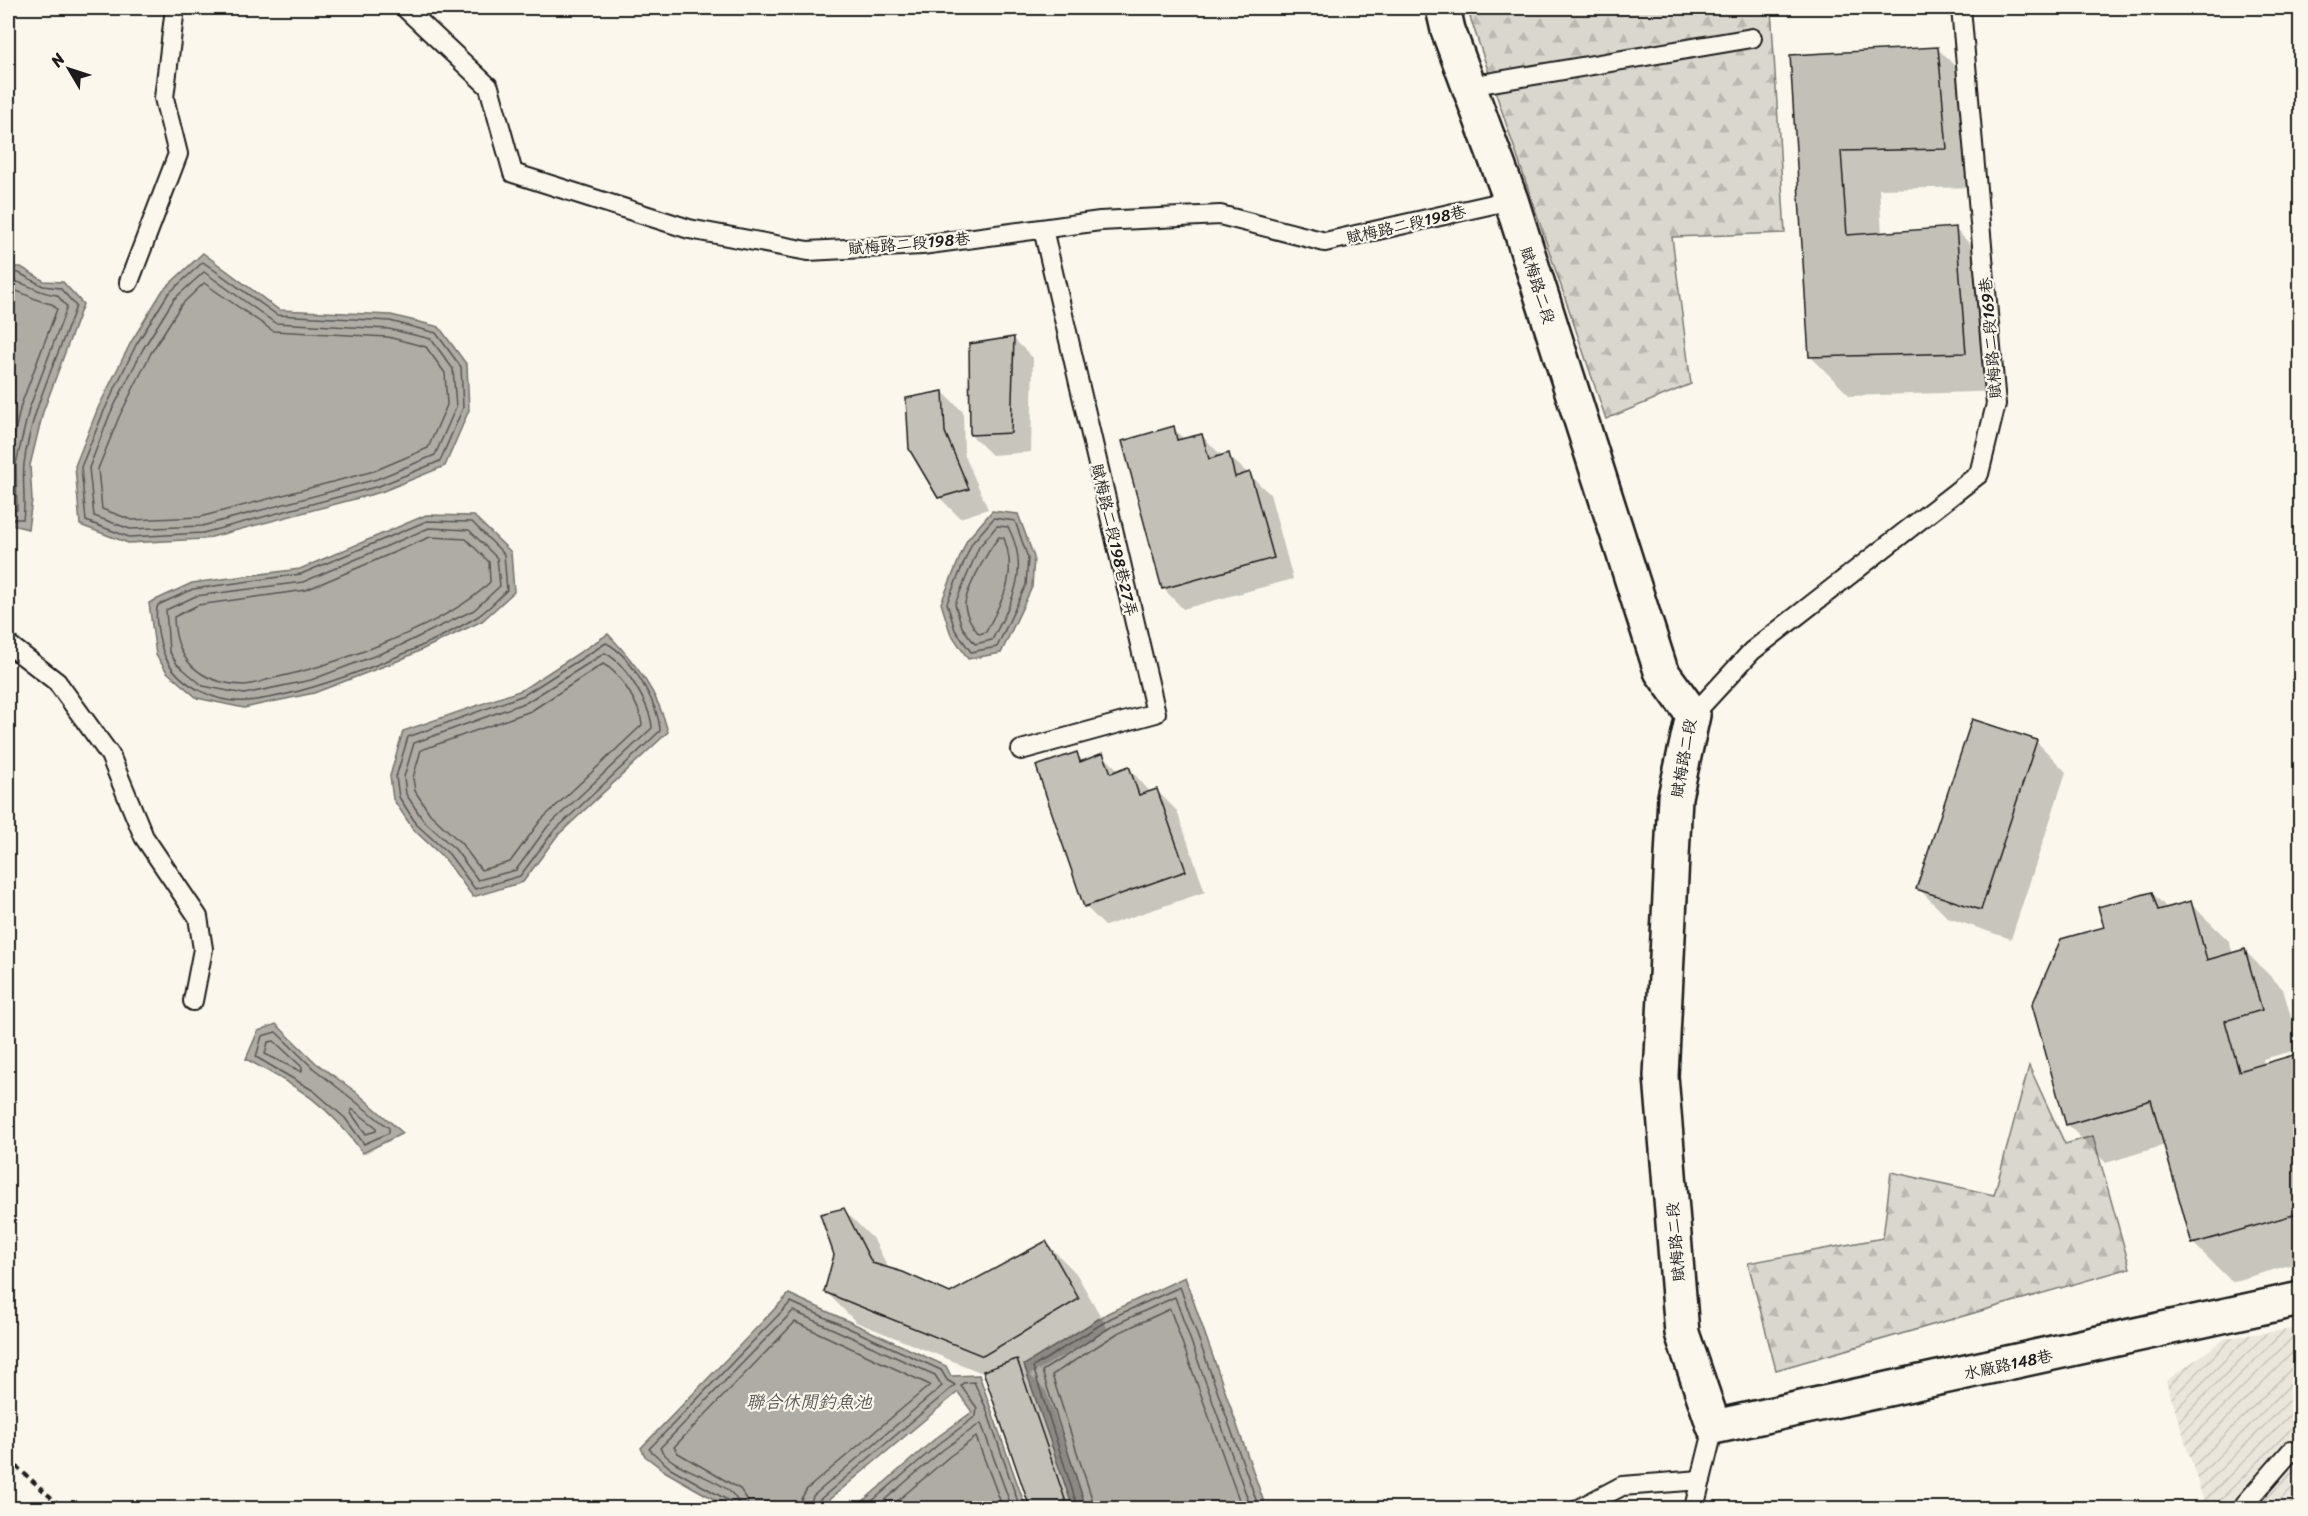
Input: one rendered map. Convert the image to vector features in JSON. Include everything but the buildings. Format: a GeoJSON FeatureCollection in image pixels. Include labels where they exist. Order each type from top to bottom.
{"type":"FeatureCollection","features":[{"type":"Feature","properties":{"kind":"street","name":"賦梅路二段"},"geometry":{"type":"LineString","coordinates":[[1443,8],[1448,30],[1511,200],[1661,671],[1693,715],[1675,797],[1661,1076],[1682,1334],[1714,1427]]}},
{"type":"Feature","properties":{"kind":"street","name":"水廠路148巷"},"geometry":{"type":"LineString","coordinates":[[1714,1427],[2301,1299]]}},
{"type":"Feature","properties":{"kind":"lane"},"geometry":{"type":"LineString","coordinates":[[129,282],[178,154],[164,98],[175,8]]}},
{"type":"Feature","properties":{"kind":"lane","name":"賦梅路二段198巷"},"geometry":{"type":"LineString","coordinates":[[405,8],[489,87],[513,173],[689,229],[808,251],[922,245],[1100,221],[1220,215],[1325,242],[1511,200]]}},
{"type":"Feature","properties":{"kind":"lane","name":"賦梅路二段169巷"},"geometry":{"type":"LineString","coordinates":[[1693,715],[1752,651],[1979,474],[1996,404],[1961,8]]}},
{"type":"Feature","properties":{"kind":"lane"},"geometry":{"type":"LineString","coordinates":[[1469,86],[1752,38]]}},
{"type":"Feature","properties":{"kind":"lane","name":"賦梅路二段198巷27弄"},"geometry":{"type":"LineString","coordinates":[[1020,750],[1156,713],[1043,229]]}},
{"type":"Feature","properties":{"kind":"lane"},"geometry":{"type":"LineString","coordinates":[[8,644],[57,682],[110,755],[144,837],[198,917],[203,949],[193,1001]]}},
{"type":"Feature","properties":{"kind":"lane"},"geometry":{"type":"LineString","coordinates":[[1695,1509],[1714,1427]]}},
{"type":"Feature","properties":{"kind":"lane"},"geometry":{"type":"LineString","coordinates":[[2246,1509],[2246,1504],[2291,1451],[2301,1453]]}},
{"type":"Feature","properties":{"kind":"lane"},"geometry":{"type":"LineString","coordinates":[[1580,1509],[1622,1485],[1701,1480]]}},
{"type":"Feature","properties":{"kind":"path"},"geometry":{"type":"LineString","coordinates":[[8,1459],[63,1509]]}},
{"type":"Feature","properties":{"kind":"shaded area"},"geometry":{"type":"Polygon","coordinates":[[[2300,1328],[2300,1508],[2206,1508],[2166,1381],[2226,1338],[2300,1328]]]}},
{"type":"Feature","properties":{"kind":"green space"},"geometry":{"type":"Polygon","coordinates":[[[1467,8],[1771,8],[1785,233],[1672,237],[1691,384],[1606,419],[1467,8]]]}},
{"type":"Feature","properties":{"kind":"green space"},"geometry":{"type":"Polygon","coordinates":[[[2029,1066],[2065,1144],[2093,1136],[2130,1268],[1776,1370],[1748,1263],[1883,1238],[1891,1172],[1994,1195],[2029,1066]]]}},
{"type":"Feature","properties":{"kind":"water"},"geometry":{"type":"Polygon","coordinates":[[[203,253],[279,310],[391,315],[439,327],[467,365],[469,410],[445,466],[381,492],[204,539],[128,543],[80,525],[75,466],[98,408],[131,342],[163,290],[203,253]]]}},
{"type":"Feature","properties":{"kind":"water"},"geometry":{"type":"Polygon","coordinates":[[[8,267],[21,267],[44,281],[63,282],[83,304],[43,412],[30,465],[32,500],[28,529],[8,524],[8,267]]]}},
{"type":"Feature","properties":{"kind":"water"},"geometry":{"type":"Polygon","coordinates":[[[992,511],[1018,514],[1034,557],[1032,587],[1001,653],[968,659],[950,632],[941,603],[967,540],[992,511]]]}},
{"type":"Feature","properties":{"kind":"water"},"geometry":{"type":"Polygon","coordinates":[[[426,515],[474,516],[511,552],[514,592],[482,621],[400,660],[314,693],[244,708],[197,698],[167,672],[156,655],[149,603],[192,583],[300,569],[426,515]]]}},
{"type":"Feature","properties":{"kind":"water"},"geometry":{"type":"Polygon","coordinates":[[[608,634],[645,679],[658,704],[668,732],[557,836],[523,882],[473,897],[445,859],[413,829],[393,799],[390,776],[403,731],[522,690],[608,634]]]}},
{"type":"Feature","properties":{"kind":"water"},"geometry":{"type":"Polygon","coordinates":[[[276,1024],[316,1063],[356,1092],[403,1133],[363,1153],[337,1121],[311,1098],[246,1059],[258,1031],[276,1024]]]}},
{"type":"Feature","properties":{"kind":"water"},"geometry":{"type":"Polygon","coordinates":[[[1185,1277],[1266,1508],[1073,1508],[1024,1365],[1108,1313],[1185,1277]]]}},
{"type":"Feature","properties":{"kind":"water","name":"聯合休閒釣魚池"},"geometry":{"type":"Polygon","coordinates":[[[789,1294],[946,1366],[951,1376],[979,1375],[1026,1508],[855,1508],[936,1438],[972,1412],[958,1392],[819,1508],[729,1508],[666,1472],[645,1456],[641,1448],[789,1294]]]}}]}
